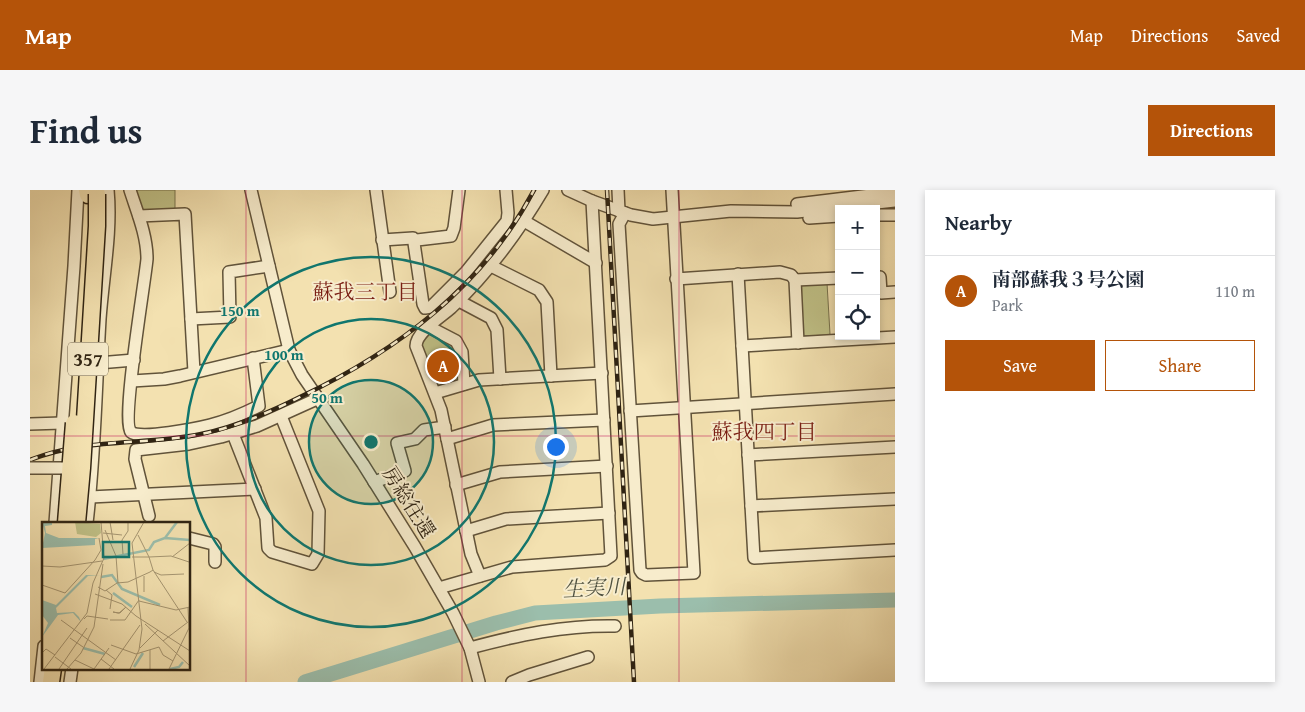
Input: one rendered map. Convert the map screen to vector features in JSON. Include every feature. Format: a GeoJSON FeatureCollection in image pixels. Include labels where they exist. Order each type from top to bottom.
{"type":"FeatureCollection","features":[{"type":"Feature","properties":{"kind":"highway","name":"357"},"geometry":{"type":"LineString","coordinates":[[66,522],[76,468],[97,226],[90,193]]}},
{"type":"Feature","properties":{"kind":"highway","name":"357"},"geometry":{"type":"LineString","coordinates":[[76,468],[77,522]]}},
{"type":"Feature","properties":{"kind":"street"},"geometry":{"type":"LineString","coordinates":[[130,190],[146,243],[147,259],[128,418],[132,433],[142,436],[191,429],[239,416],[260,406],[253,358]]}},
{"type":"Feature","properties":{"kind":"street","name":"房総往還"},"geometry":{"type":"LineString","coordinates":[[251,190],[289,350],[302,375],[374,482],[439,588],[470,648]]}},
{"type":"Feature","properties":{"kind":"street"},"geometry":{"type":"LineString","coordinates":[[376,190],[390,292]]}},
{"type":"Feature","properties":{"kind":"street"},"geometry":{"type":"LineString","coordinates":[[382,240],[413,238],[415,241],[451,236],[454,228],[459,190]]}},
{"type":"Feature","properties":{"kind":"street"},"geometry":{"type":"LineString","coordinates":[[415,241],[413,245],[423,304],[428,308],[466,272],[507,221],[506,190]]}},
{"type":"Feature","properties":{"kind":"street"},"geometry":{"type":"LineString","coordinates":[[480,576],[471,554],[441,410],[416,346],[419,336],[459,301],[491,266],[524,221],[543,190]]}},
{"type":"Feature","properties":{"kind":"street"},"geometry":{"type":"LineString","coordinates":[[568,190],[592,201],[646,219],[731,211],[797,212],[895,201]]}},
{"type":"Feature","properties":{"kind":"street"},"geometry":{"type":"LineString","coordinates":[[618,190],[622,212],[619,224],[640,570],[646,575],[694,573],[672,218],[672,190]]}},
{"type":"Feature","properties":{"kind":"street"},"geometry":{"type":"LineString","coordinates":[[756,211],[818,196],[895,192]]}},
{"type":"Feature","properties":{"kind":"street"},"geometry":{"type":"LineString","coordinates":[[87,522],[96,427],[98,363],[109,218],[90,193]]}},
{"type":"Feature","properties":{"kind":"street"},"geometry":{"type":"LineString","coordinates":[[54,522],[62,422],[90,193]]}},
{"type":"Feature","properties":{"kind":"street"},"geometry":{"type":"LineString","coordinates":[[439,588],[512,567],[608,559],[612,553],[592,201]]}},
{"type":"Feature","properties":{"kind":"street"},"geometry":{"type":"LineString","coordinates":[[776,212],[800,218],[835,216]]}},
{"type":"Feature","properties":{"kind":"street"},"geometry":{"type":"LineString","coordinates":[[139,216],[185,214],[194,372]]}},
{"type":"Feature","properties":{"kind":"street"},"geometry":{"type":"LineString","coordinates":[[880,214],[895,215]]}},
{"type":"Feature","properties":{"kind":"street"},"geometry":{"type":"LineString","coordinates":[[524,221],[596,263]]}},
{"type":"Feature","properties":{"kind":"street"},"geometry":{"type":"LineString","coordinates":[[191,319],[230,317],[229,272],[269,266]]}},
{"type":"Feature","properties":{"kind":"street"},"geometry":{"type":"LineString","coordinates":[[491,266],[539,290],[547,302],[551,376]]}},
{"type":"Feature","properties":{"kind":"street"},"geometry":{"type":"LineString","coordinates":[[676,279],[785,272],[791,275],[795,280],[798,343]]}},
{"type":"Feature","properties":{"kind":"street"},"geometry":{"type":"LineString","coordinates":[[738,274],[754,558],[895,550]]}},
{"type":"Feature","properties":{"kind":"street"},"geometry":{"type":"LineString","coordinates":[[880,277],[881,293],[895,292]]}},
{"type":"Feature","properties":{"kind":"street"},"geometry":{"type":"LineString","coordinates":[[795,280],[835,278]]}},
{"type":"Feature","properties":{"kind":"street"},"geometry":{"type":"LineString","coordinates":[[459,301],[491,318],[497,330],[500,379]]}},
{"type":"Feature","properties":{"kind":"street"},"geometry":{"type":"LineString","coordinates":[[430,326],[456,342],[462,352],[464,384]]}},
{"type":"Feature","properties":{"kind":"street"},"geometry":{"type":"LineString","coordinates":[[742,346],[895,337]]}},
{"type":"Feature","properties":{"kind":"street"},"geometry":{"type":"LineString","coordinates":[[132,380],[164,379],[289,350]]}},
{"type":"Feature","properties":{"kind":"street"},"geometry":{"type":"LineString","coordinates":[[98,363],[134,360]]}},
{"type":"Feature","properties":{"kind":"street"},"geometry":{"type":"LineString","coordinates":[[435,393],[478,380],[602,373]]}},
{"type":"Feature","properties":{"kind":"street"},"geometry":{"type":"LineString","coordinates":[[630,411],[895,394]]}},
{"type":"Feature","properties":{"kind":"street"},"geometry":{"type":"LineString","coordinates":[[149,516],[135,459],[136,450],[206,441],[232,434],[281,416],[319,398]]}},
{"type":"Feature","properties":{"kind":"street"},"geometry":{"type":"LineString","coordinates":[[232,434],[266,518],[268,548],[272,552],[312,564],[318,554],[319,511],[281,416]]}},
{"type":"Feature","properties":{"kind":"street"},"geometry":{"type":"LineString","coordinates":[[374,482],[405,471],[397,444],[415,439],[424,430],[446,433],[493,425],[604,420]]}},
{"type":"Feature","properties":{"kind":"street"},"geometry":{"type":"LineString","coordinates":[[30,424],[62,422]]}},
{"type":"Feature","properties":{"kind":"street"},"geometry":{"type":"LineString","coordinates":[[748,455],[895,447]]}},
{"type":"Feature","properties":{"kind":"street"},"geometry":{"type":"LineString","coordinates":[[456,485],[500,472],[607,466]]}},
{"type":"Feature","properties":{"kind":"street"},"geometry":{"type":"LineString","coordinates":[[30,468],[76,468]]}},
{"type":"Feature","properties":{"kind":"street"},"geometry":{"type":"LineString","coordinates":[[90,496],[255,489]]}},
{"type":"Feature","properties":{"kind":"street"},"geometry":{"type":"LineString","coordinates":[[751,506],[895,499]]}},
{"type":"Feature","properties":{"kind":"street"},"geometry":{"type":"LineString","coordinates":[[466,531],[506,520],[609,513]]}},
{"type":"Feature","properties":{"kind":"street"},"geometry":{"type":"LineString","coordinates":[[190,538],[213,544],[215,547],[215,562]]}},
{"type":"Feature","properties":{"kind":"street"},"geometry":{"type":"LineString","coordinates":[[479,682],[470,648],[515,636],[556,629],[615,626]]}},
{"type":"Feature","properties":{"kind":"street"},"geometry":{"type":"LineString","coordinates":[[512,682],[588,657]]}},
{"type":"Feature","properties":{"kind":"street"},"geometry":{"type":"LineString","coordinates":[[40,682],[42,664]]}},
{"type":"Feature","properties":{"kind":"green space"},"geometry":{"type":"Polygon","coordinates":[[[133,190],[175,190],[175,211],[142,212],[133,190]]]}},
{"type":"Feature","properties":{"kind":"green space"},"geometry":{"type":"Polygon","coordinates":[[[827,283],[830,334],[803,336],[801,333],[801,284],[827,283]]]}},
{"type":"Feature","properties":{"kind":"green space"},"geometry":{"type":"Polygon","coordinates":[[[428,333],[445,339],[456,348],[460,364],[460,379],[458,383],[441,388],[435,385],[419,345],[428,333]]]}},
{"type":"Feature","properties":{"kind":"waterway","name":"生実川"},"geometry":{"type":"LineString","coordinates":[[305,682],[496,623],[535,613],[660,606],[895,600]]}},
{"type":"Feature","properties":{"kind":"railway"},"geometry":{"type":"LineString","coordinates":[[30,460],[73,448],[179,438],[214,431],[264,414],[336,379],[403,337],[434,313],[463,286],[490,257],[513,225],[534,190]]}},
{"type":"Feature","properties":{"kind":"railway"},"geometry":{"type":"LineString","coordinates":[[607,190],[634,682]]}},
{"type":"Feature","properties":{"kind":"place","name":"南部蘇我３号公園"},"geometry":{"type":"Point","coordinates":[443,366]}},
{"type":"Feature","properties":{"kind":"district","name":"蘇我三丁目"},"geometry":{"type":"Point","coordinates":[365,292]}},
{"type":"Feature","properties":{"kind":"district","name":"蘇我四丁目"},"geometry":{"type":"Point","coordinates":[764,432]}}]}
